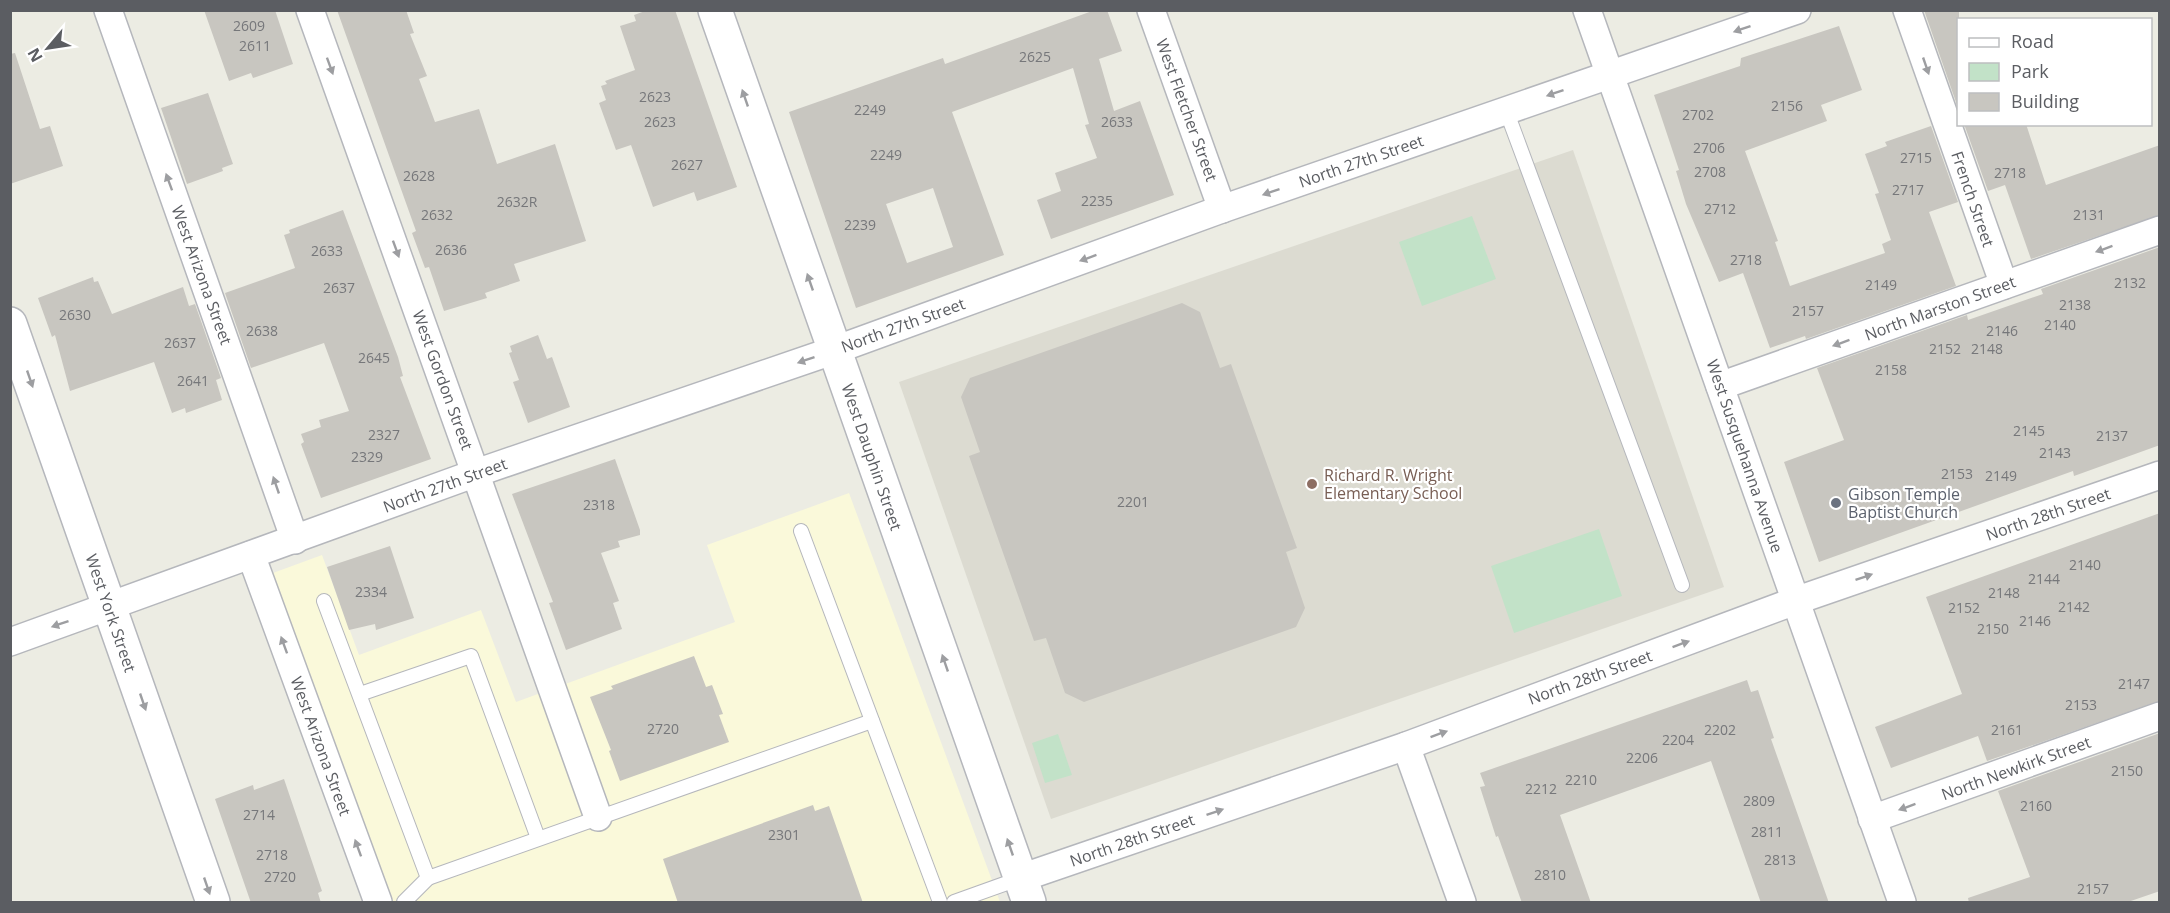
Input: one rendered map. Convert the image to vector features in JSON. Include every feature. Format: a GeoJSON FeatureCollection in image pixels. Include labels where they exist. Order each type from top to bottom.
{"type":"FeatureCollection","features":[{"type":"Feature","properties":{"kind":"street","name":"West Arizona Street"},"geometry":{"type":"LineString","coordinates":[[108,10],[295,540]]}},
{"type":"Feature","properties":{"kind":"street","name":"West Gordon Street"},"geometry":{"type":"LineString","coordinates":[[310,10],[598,817]]}},
{"type":"Feature","properties":{"kind":"street","name":"West Dauphin Street"},"geometry":{"type":"LineString","coordinates":[[715,10],[1025,890]]}},
{"type":"Feature","properties":{"kind":"street","name":"West Fletcher Street"},"geometry":{"type":"LineString","coordinates":[[1151,10],[1222,209]]}},
{"type":"Feature","properties":{"kind":"street","name":"West Susquehanna Avenue"},"geometry":{"type":"LineString","coordinates":[[1587,10],[1902,903]]}},
{"type":"Feature","properties":{"kind":"street","name":"French Street"},"geometry":{"type":"LineString","coordinates":[[1907,10],[2004,285]]}},
{"type":"Feature","properties":{"kind":"street","name":"North 27th Street"},"geometry":{"type":"LineString","coordinates":[[10,642],[476,473],[835,350],[1222,209],[1780,13]]}},
{"type":"Feature","properties":{"kind":"street","name":"North Marston Street"},"geometry":{"type":"LineString","coordinates":[[1720,386],[2160,230]]}},
{"type":"Feature","properties":{"kind":"street","name":"West York Street"},"geometry":{"type":"LineString","coordinates":[[10,324],[213,903]]}},
{"type":"Feature","properties":{"kind":"street","name":"North 28th Street"},"geometry":{"type":"LineString","coordinates":[[1025,890],[1795,601],[2160,475]]}},
{"type":"Feature","properties":{"kind":"street","name":"West Arizona Street"},"geometry":{"type":"LineString","coordinates":[[251,555],[378,903]]}},
{"type":"Feature","properties":{"kind":"street","name":"North Newkirk Street"},"geometry":{"type":"LineString","coordinates":[[1872,819],[2160,716]]}},
{"type":"Feature","properties":{"kind":"street"},"geometry":{"type":"LineString","coordinates":[[1406,746],[1462,903]]}},
{"type":"Feature","properties":{"kind":"lane"},"geometry":{"type":"LineString","coordinates":[[1506,110],[1682,585]]}},
{"type":"Feature","properties":{"kind":"lane"},"geometry":{"type":"LineString","coordinates":[[801,531],[940,903]]}},
{"type":"Feature","properties":{"kind":"lane"},"geometry":{"type":"LineString","coordinates":[[324,602],[428,878]]}},
{"type":"Feature","properties":{"kind":"lane"},"geometry":{"type":"LineString","coordinates":[[360,694],[471,656],[538,838]]}},
{"type":"Feature","properties":{"kind":"lane"},"geometry":{"type":"LineString","coordinates":[[404,903],[428,878],[872,721]]}},
{"type":"Feature","properties":{"kind":"lane"},"geometry":{"type":"LineString","coordinates":[[954,903],[1025,890]]}},
{"type":"Feature","properties":{"kind":"shaded area","name":"Richard R. Wright Elementary School"},"geometry":{"type":"Polygon","coordinates":[[[1573,150],[1724,587],[1051,819],[899,382],[1573,150]]]}},
{"type":"Feature","properties":{"kind":"shaded area"},"geometry":{"type":"Polygon","coordinates":[[[849,493],[1000,902],[382,902],[262,577],[322,555],[359,655],[481,610],[516,702],[735,622],[707,545],[849,493]]]}},
{"type":"Feature","properties":{"kind":"green space"},"geometry":{"type":"Polygon","coordinates":[[[1472,216],[1496,279],[1422,306],[1399,242],[1472,216]]]}},
{"type":"Feature","properties":{"kind":"green space"},"geometry":{"type":"Polygon","coordinates":[[[1599,529],[1622,596],[1514,633],[1491,566],[1599,529]]]}},
{"type":"Feature","properties":{"kind":"green space"},"geometry":{"type":"Polygon","coordinates":[[[1058,734],[1072,775],[1045,783],[1032,743],[1058,734]]]}},
{"type":"Feature","properties":{"kind":"building"},"geometry":{"type":"Polygon","coordinates":[[[204,10],[275,10],[293,64],[253,78],[251,73],[229,81],[204,10]]]}},
{"type":"Feature","properties":{"kind":"building"},"geometry":{"type":"Polygon","coordinates":[[[337,10],[406,10],[414,33],[410,34],[427,76],[419,79],[435,122],[479,109],[497,164],[555,144],[586,241],[514,264],[520,281],[485,293],[487,298],[444,311],[429,267],[425,268],[412,233],[416,231],[337,10]]]}},
{"type":"Feature","properties":{"kind":"building"},"geometry":{"type":"Polygon","coordinates":[[[648,10],[675,10],[737,187],[697,201],[694,192],[653,207],[631,145],[616,150],[599,103],[606,100],[601,86],[607,84],[605,81],[635,70],[620,26],[636,21],[634,15],[648,10]]]}},
{"type":"Feature","properties":{"kind":"building"},"geometry":{"type":"Polygon","coordinates":[[[1095,10],[1107,10],[1122,51],[1099,59],[1114,111],[1140,101],[1174,195],[1051,239],[1037,200],[1061,191],[1055,173],[1097,158],[1085,125],[1089,124],[1073,68],[952,112],[1004,255],[856,308],[789,112],[943,58],[945,64],[1095,10]],[[933,188],[886,204],[907,263],[953,247],[933,188]]]}},
{"type":"Feature","properties":{"kind":"building"},"geometry":{"type":"Polygon","coordinates":[[[1924,10],[1959,10],[1959,18],[1957,18],[1957,105],[1924,10]]]}},
{"type":"Feature","properties":{"kind":"building"},"geometry":{"type":"Polygon","coordinates":[[[1839,26],[1862,90],[1821,105],[1827,121],[1745,151],[1778,241],[1775,242],[1790,286],[1885,253],[1882,244],[1891,240],[1875,194],[1879,193],[1865,154],[1887,146],[1885,142],[1931,126],[1958,202],[1929,212],[1956,286],[1806,339],[1805,336],[1770,348],[1743,273],[1719,282],[1686,204],[1676,171],[1679,170],[1654,95],[1740,66],[1741,58],[1839,26]]]}},
{"type":"Feature","properties":{"kind":"building"},"geometry":{"type":"Polygon","coordinates":[[[15,53],[40,129],[50,126],[63,166],[10,184],[10,54],[15,53]]]}},
{"type":"Feature","properties":{"kind":"building"},"geometry":{"type":"Polygon","coordinates":[[[208,93],[233,164],[222,168],[223,171],[187,184],[161,108],[208,93]]]}},
{"type":"Feature","properties":{"kind":"building"},"geometry":{"type":"Polygon","coordinates":[[[1965,126],[2027,126],[2046,185],[2160,145],[2160,215],[2031,259],[2005,185],[1988,191],[1965,126]]]}},
{"type":"Feature","properties":{"kind":"building"},"geometry":{"type":"Polygon","coordinates":[[[343,210],[398,357],[403,376],[400,377],[431,459],[321,498],[301,444],[304,442],[301,434],[321,427],[319,420],[349,411],[324,343],[251,368],[225,293],[295,268],[284,235],[290,233],[289,230],[343,210]]]}},
{"type":"Feature","properties":{"kind":"building"},"geometry":{"type":"Polygon","coordinates":[[[2160,247],[2160,445],[2074,476],[2073,471],[1819,562],[1784,462],[1844,440],[1817,368],[1967,315],[1968,320],[2043,294],[2041,289],[2160,247]]]}},
{"type":"Feature","properties":{"kind":"building"},"geometry":{"type":"Polygon","coordinates":[[[93,277],[94,282],[98,281],[112,314],[183,287],[189,306],[195,304],[221,378],[216,380],[222,400],[186,413],[185,408],[172,413],[154,362],[70,391],[55,335],[52,337],[38,298],[93,277]]]}},
{"type":"Feature","properties":{"kind":"building","name":"Richard R. Wright Elementary School"},"geometry":{"type":"Polygon","coordinates":[[[1182,303],[1200,312],[1220,368],[1231,364],[1297,548],[1286,552],[1305,608],[1296,627],[1084,702],[1065,693],[1046,638],[1034,641],[969,456],[980,452],[961,397],[970,378],[1182,303]]]}},
{"type":"Feature","properties":{"kind":"building"},"geometry":{"type":"Polygon","coordinates":[[[538,335],[547,359],[552,357],[570,407],[528,423],[513,382],[519,380],[509,353],[512,352],[510,346],[538,335]]]}},
{"type":"Feature","properties":{"kind":"building"},"geometry":{"type":"Polygon","coordinates":[[[615,459],[640,530],[640,535],[618,541],[620,547],[601,553],[619,601],[613,603],[622,629],[566,650],[549,603],[553,602],[512,494],[615,459]]]}},
{"type":"Feature","properties":{"kind":"building"},"geometry":{"type":"Polygon","coordinates":[[[2160,513],[2160,701],[1987,761],[1978,736],[1891,768],[1875,727],[1962,694],[1926,597],[2160,513]]]}},
{"type":"Feature","properties":{"kind":"building"},"geometry":{"type":"Polygon","coordinates":[[[390,546],[414,618],[376,630],[375,624],[349,630],[327,567],[390,546]]]}},
{"type":"Feature","properties":{"kind":"building"},"geometry":{"type":"Polygon","coordinates":[[[694,656],[706,687],[712,685],[723,714],[719,715],[729,742],[620,781],[609,751],[611,750],[590,697],[613,689],[611,686],[694,656]]]}},
{"type":"Feature","properties":{"kind":"building"},"geometry":{"type":"Polygon","coordinates":[[[1747,680],[1751,692],[1758,690],[1774,738],[1771,739],[1829,903],[1761,903],[1711,761],[1560,815],[1591,903],[1522,903],[1498,836],[1496,837],[1480,787],[1485,786],[1480,773],[1747,680]]]}},
{"type":"Feature","properties":{"kind":"building"},"geometry":{"type":"Polygon","coordinates":[[[2160,733],[2160,891],[2125,903],[1969,903],[1968,898],[2030,877],[1998,791],[2160,733]]]}},
{"type":"Feature","properties":{"kind":"building"},"geometry":{"type":"Polygon","coordinates":[[[284,779],[322,891],[318,893],[321,903],[251,903],[215,799],[253,785],[254,790],[284,779]]]}},
{"type":"Feature","properties":{"kind":"building"},"geometry":{"type":"Polygon","coordinates":[[[813,805],[815,811],[829,806],[863,903],[678,903],[663,859],[813,805]]]}},
{"type":"Feature","properties":{"kind":"place","name":"Richard R. Wright Elementary School"},"geometry":{"type":"Point","coordinates":[1312,484]}},
{"type":"Feature","properties":{"kind":"place","name":"Gibson Temple Baptist Church"},"geometry":{"type":"Point","coordinates":[1836,503]}}]}
